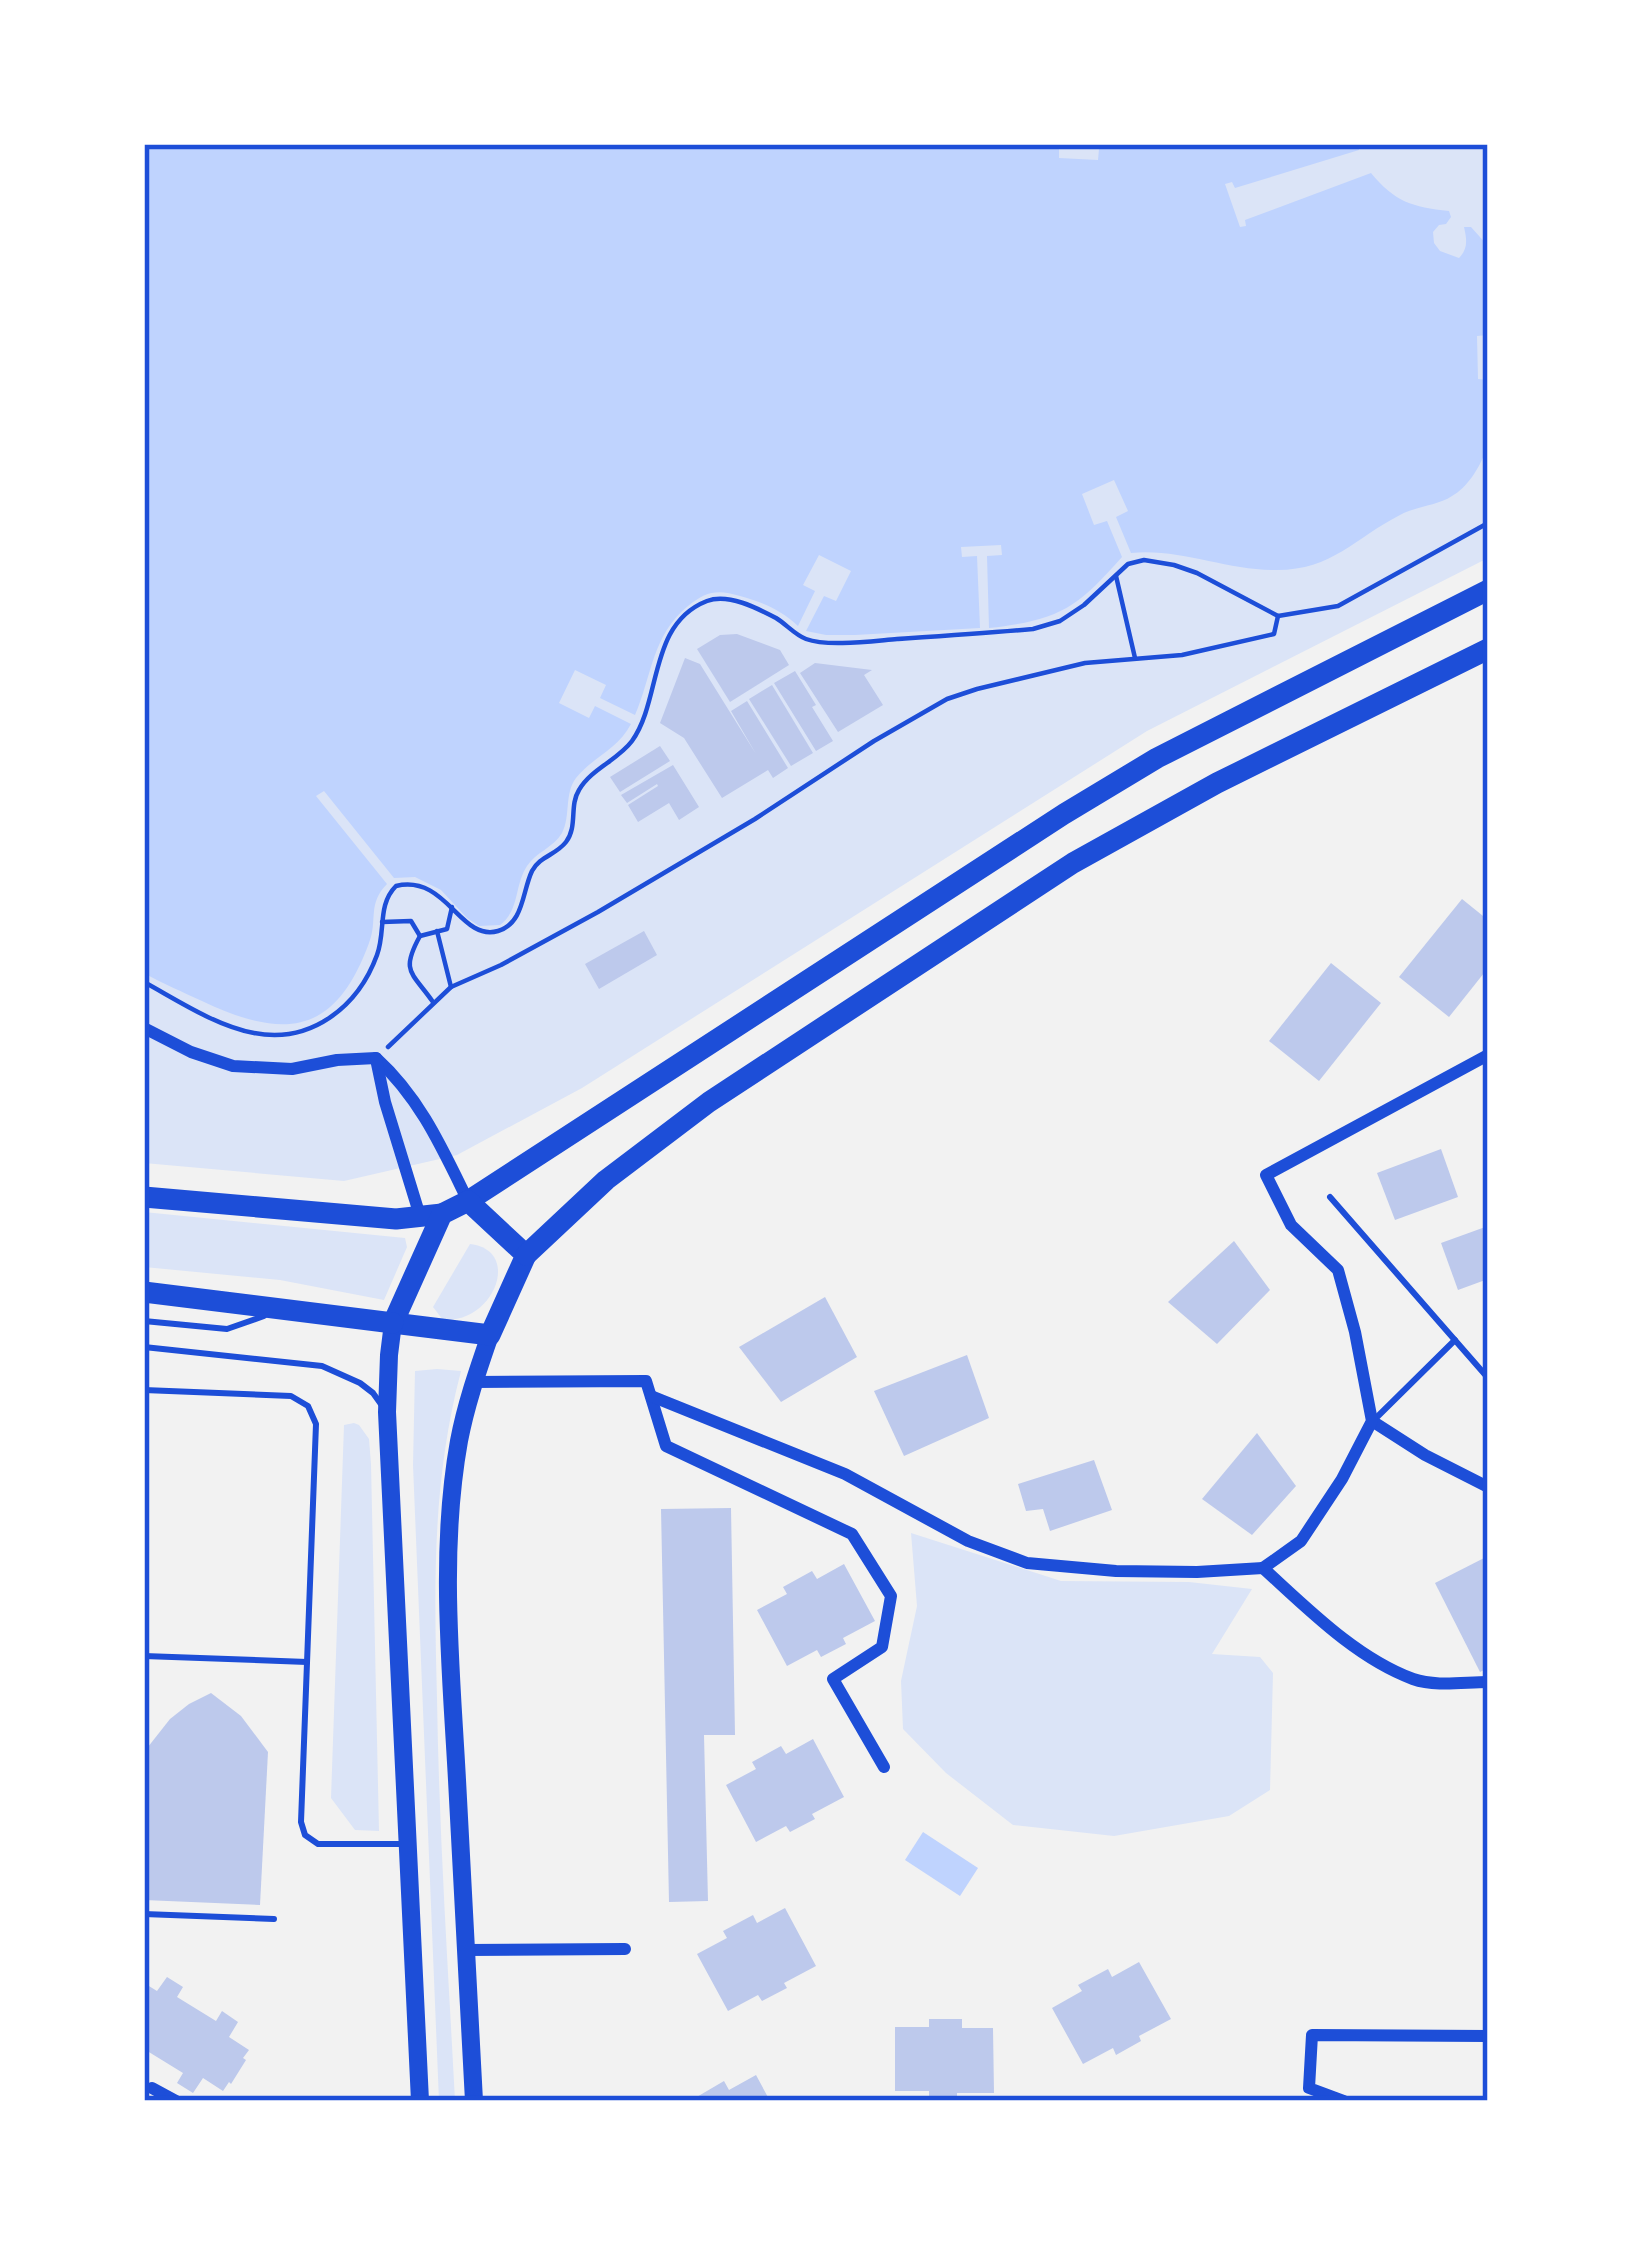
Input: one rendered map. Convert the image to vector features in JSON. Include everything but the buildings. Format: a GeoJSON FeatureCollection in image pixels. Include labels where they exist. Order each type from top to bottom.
{"type":"FeatureCollection","features":[{"type":"Feature","properties":{"kind":"main road"},"geometry":{"type":"LineString","coordinates":[[144,1197],[396,1219],[431,1215],[468,1201],[1101,791],[1488,590]]}},
{"type":"Feature","properties":{"kind":"main road"},"geometry":{"type":"LineString","coordinates":[[474,2101],[451,1658],[454,1471],[461,1430],[490,1335],[526,1255],[607,1180],[709,1102],[1073,863],[1217,783],[1488,649]]}},
{"type":"Feature","properties":{"kind":"main road"},"geometry":{"type":"LineString","coordinates":[[468,1201],[526,1255]]}},
{"type":"Feature","properties":{"kind":"main road"},"geometry":{"type":"LineString","coordinates":[[420,2101],[387,1412],[393,1322],[431,1215]]}},
{"type":"Feature","properties":{"kind":"main road"},"geometry":{"type":"LineString","coordinates":[[144,1292],[490,1335]]}},
{"type":"Feature","properties":{"kind":"street"},"geometry":{"type":"LineString","coordinates":[[144,1028],[191,1052],[233,1066],[292,1069],[376,1058],[400,1079],[425,1115],[468,1201]]}},
{"type":"Feature","properties":{"kind":"street"},"geometry":{"type":"LineString","coordinates":[[651,1396],[844,1474],[968,1540],[1028,1563],[1116,1571],[1263,1568],[1301,1541],[1342,1479],[1372,1421],[1338,1270],[1291,1225],[1266,1175],[1488,1055]]}},
{"type":"Feature","properties":{"kind":"street"},"geometry":{"type":"LineString","coordinates":[[376,1058],[385,1102],[431,1215]]}},
{"type":"Feature","properties":{"kind":"street"},"geometry":{"type":"LineString","coordinates":[[475,1382],[646,1381],[666,1446],[852,1534],[891,1596],[882,1647],[833,1679],[884,1767]]}},
{"type":"Feature","properties":{"kind":"street"},"geometry":{"type":"LineString","coordinates":[[1372,1421],[1425,1456],[1488,1486]]}},
{"type":"Feature","properties":{"kind":"street"},"geometry":{"type":"LineString","coordinates":[[1263,1568],[1371,1657],[1412,1678],[1430,1683],[1488,1682]]}},
{"type":"Feature","properties":{"kind":"street"},"geometry":{"type":"LineString","coordinates":[[466,1950],[625,1949]]}},
{"type":"Feature","properties":{"kind":"street"},"geometry":{"type":"LineString","coordinates":[[1344,2101],[1309,2088],[1312,2035],[1488,2036]]}},
{"type":"Feature","properties":{"kind":"street"},"geometry":{"type":"LineString","coordinates":[[152,2088],[176,2101]]}},
{"type":"Feature","properties":{"kind":"lane"},"geometry":{"type":"LineString","coordinates":[[1330,1197],[1488,1378]]}},
{"type":"Feature","properties":{"kind":"lane"},"geometry":{"type":"LineString","coordinates":[[144,1321],[227,1329],[280,1307]]}},
{"type":"Feature","properties":{"kind":"lane"},"geometry":{"type":"LineString","coordinates":[[1372,1421],[1455,1340]]}},
{"type":"Feature","properties":{"kind":"lane"},"geometry":{"type":"LineString","coordinates":[[144,1347],[322,1366],[360,1383],[387,1412]]}},
{"type":"Feature","properties":{"kind":"lane"},"geometry":{"type":"LineString","coordinates":[[144,1390],[291,1396],[308,1406],[316,1424],[301,1822],[304,1835],[318,1844],[408,1844]]}},
{"type":"Feature","properties":{"kind":"lane"},"geometry":{"type":"LineString","coordinates":[[144,1656],[307,1662]]}},
{"type":"Feature","properties":{"kind":"lane"},"geometry":{"type":"LineString","coordinates":[[144,1914],[274,1919]]}},
{"type":"Feature","properties":{"kind":"path"},"geometry":{"type":"LineString","coordinates":[[144,982],[250,1032],[287,1034],[317,1027],[357,993],[383,938],[382,914],[390,891],[403,884],[430,890],[473,927],[486,932],[500,931],[514,922],[538,861],[566,842],[581,785],[631,743],[669,638],[682,618],[704,602],[722,597],[775,618],[806,639],[848,643],[1033,629],[1060,620],[1084,605],[1128,564],[1144,560],[1197,573],[1278,616],[1338,606],[1488,523]]}},
{"type":"Feature","properties":{"kind":"path"},"geometry":{"type":"LineString","coordinates":[[1116,576],[1135,658]]}},
{"type":"Feature","properties":{"kind":"path"},"geometry":{"type":"LineString","coordinates":[[376,1058],[451,987],[598,912],[947,699],[1084,663],[1182,655],[1274,634],[1278,616]]}},
{"type":"Feature","properties":{"kind":"path"},"geometry":{"type":"LineString","coordinates":[[447,929],[452,908]]}},
{"type":"Feature","properties":{"kind":"path"},"geometry":{"type":"LineString","coordinates":[[434,1004],[410,974],[408,958],[420,936],[447,929],[459,916]]}},
{"type":"Feature","properties":{"kind":"path"},"geometry":{"type":"LineString","coordinates":[[382,922],[411,921],[420,936]]}},
{"type":"Feature","properties":{"kind":"path"},"geometry":{"type":"LineString","coordinates":[[437,932],[451,987]]}},
{"type":"Feature","properties":{"kind":"path"},"geometry":{"type":"LineString","coordinates":[[249,1044],[250,1032]]}},
{"type":"Feature","properties":{"kind":"shaded area"},"geometry":{"type":"Polygon","coordinates":[[[144,144],[1488,144],[1488,558],[1147,731],[582,1088],[457,1155],[344,1181],[144,1163],[144,144]]]}},
{"type":"Feature","properties":{"kind":"shaded area"},"geometry":{"type":"Polygon","coordinates":[[[144,1212],[405,1238],[407,1247],[384,1300],[280,1280],[144,1267],[144,1212]]]}},
{"type":"Feature","properties":{"kind":"shaded area"},"geometry":{"type":"Polygon","coordinates":[[[470,1244],[486,1249],[495,1259],[496,1285],[476,1310],[443,1320],[433,1307],[470,1244]]]}},
{"type":"Feature","properties":{"kind":"shaded area"},"geometry":{"type":"Polygon","coordinates":[[[415,1371],[461,1371],[440,1493],[436,1574],[440,1799],[455,2101],[439,2101],[413,1465],[415,1371]]]}},
{"type":"Feature","properties":{"kind":"shaded area"},"geometry":{"type":"Polygon","coordinates":[[[354,1423],[369,1439],[371,1464],[379,1831],[355,1830],[331,1798],[344,1425],[354,1423]]]}},
{"type":"Feature","properties":{"kind":"shaded area"},"geometry":{"type":"Polygon","coordinates":[[[911,1533],[1061,1581],[1189,1582],[1252,1589],[1212,1654],[1260,1657],[1273,1673],[1270,1790],[1229,1816],[1114,1836],[1013,1825],[946,1773],[903,1729],[901,1681],[917,1606],[911,1533]]]}},
{"type":"Feature","properties":{"kind":"water"},"geometry":{"type":"Polygon","coordinates":[[[144,144],[1074,144],[1074,149],[1059,148],[1059,158],[1098,160],[1099,149],[1084,149],[1084,144],[1359,144],[1359,150],[1235,188],[1232,182],[1225,184],[1240,227],[1246,226],[1245,220],[1371,173],[1405,201],[1449,211],[1446,224],[1433,232],[1440,251],[1459,258],[1466,244],[1464,227],[1471,227],[1488,246],[1488,335],[1477,336],[1478,379],[1488,380],[1488,445],[1476,471],[1457,492],[1400,515],[1328,559],[1296,569],[1131,553],[1116,517],[1128,511],[1114,480],[1082,494],[1094,525],[1107,521],[1122,557],[1092,589],[1064,609],[1013,625],[989,628],[987,556],[1002,555],[1001,545],[961,547],[962,557],[977,556],[980,628],[855,635],[806,631],[824,596],[836,601],[851,571],[819,555],[803,585],[815,591],[798,626],[748,598],[719,592],[701,597],[667,630],[635,715],[600,698],[606,685],[575,670],[559,703],[589,718],[595,706],[631,724],[576,778],[562,833],[527,866],[511,912],[500,925],[479,926],[441,890],[415,877],[394,878],[324,791],[316,796],[387,884],[375,905],[369,943],[340,997],[323,1013],[304,1021],[258,1021],[231,1014],[144,973],[144,144]]]}},
{"type":"Feature","properties":{"kind":"water"},"geometry":{"type":"Polygon","coordinates":[[[923,1832],[978,1868],[960,1896],[905,1860],[923,1832]]]}}]}
